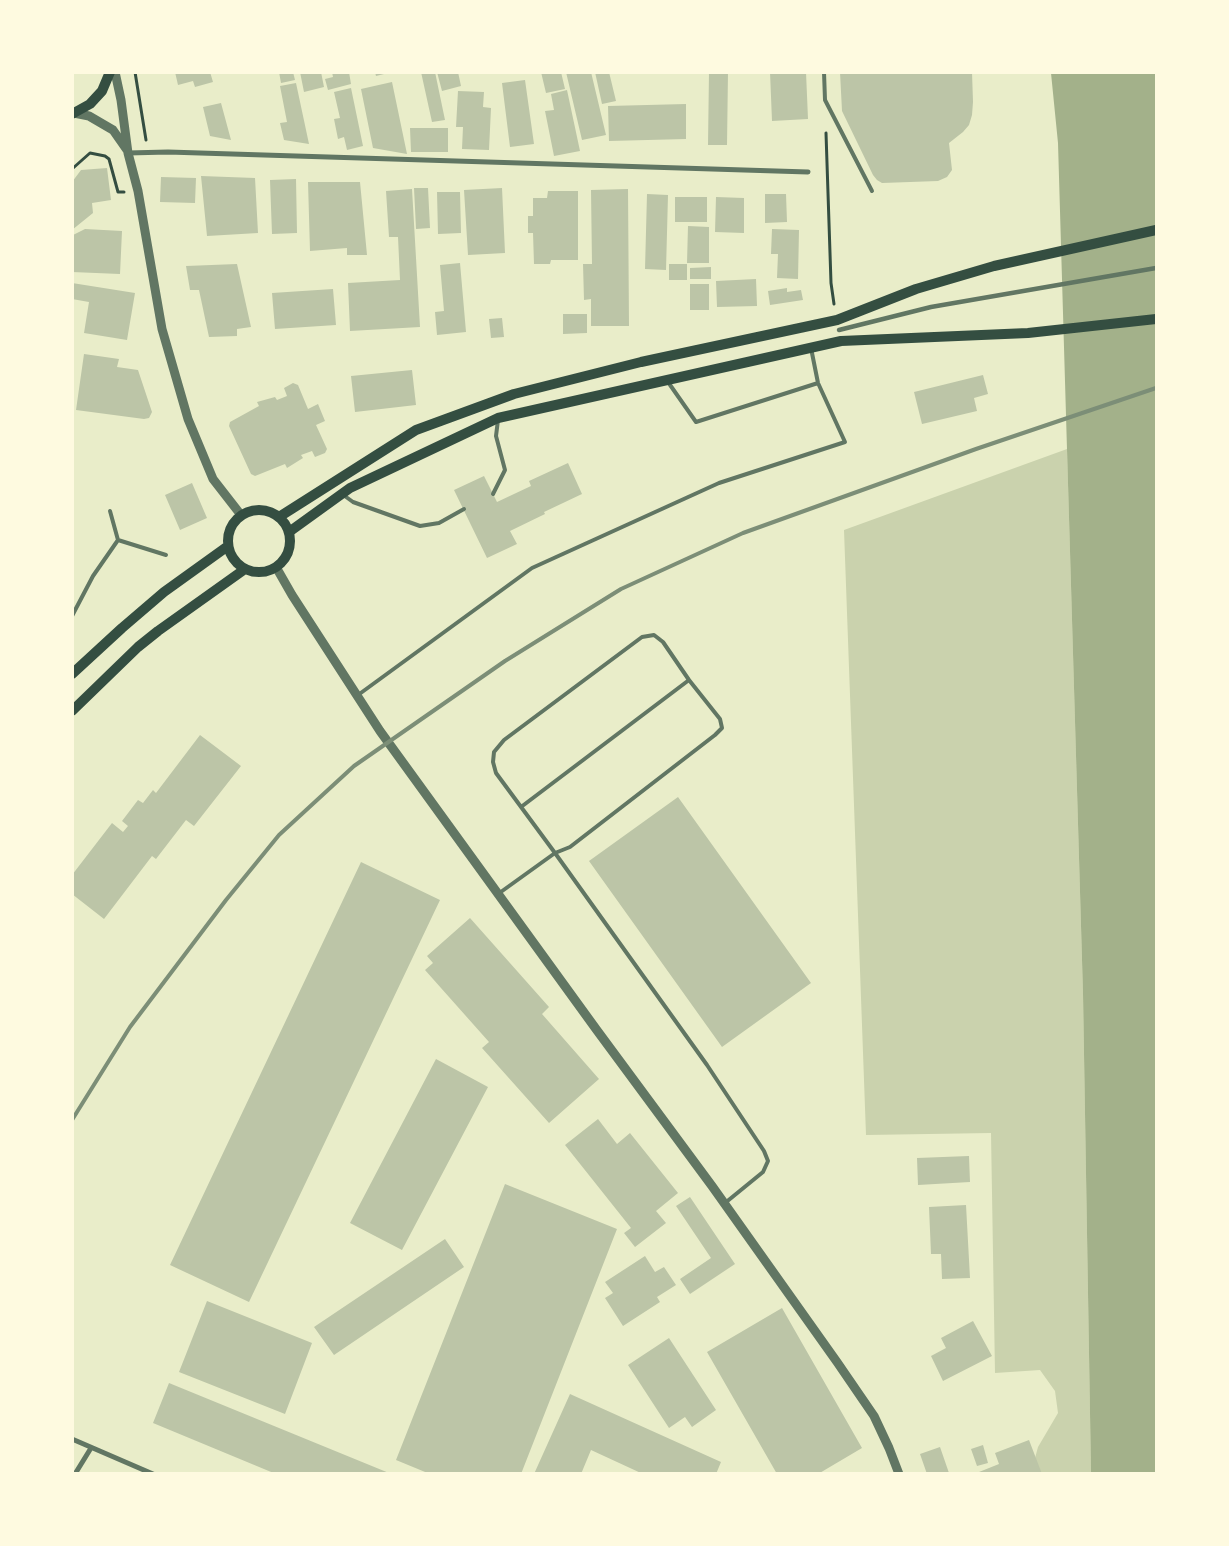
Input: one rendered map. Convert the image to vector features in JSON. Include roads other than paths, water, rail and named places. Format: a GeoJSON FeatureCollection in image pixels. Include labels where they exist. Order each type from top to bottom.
{"type":"FeatureCollection","features":[{"type":"Feature","properties":{"kind":"main road"},"geometry":{"type":"LineString","coordinates":[[73,113],[90,104],[102,91],[110,72]]}},
{"type":"Feature","properties":{"kind":"main road"},"geometry":{"type":"LineString","coordinates":[[278,517],[416,430],[514,394],[641,362],[837,320],[916,290],[994,266],[1156,230]]}},
{"type":"Feature","properties":{"kind":"main road"},"geometry":{"type":"LineString","coordinates":[[289,532],[359,484],[498,418],[842,341],[1028,333],[1156,319]]}},
{"type":"Feature","properties":{"kind":"main road"},"geometry":{"type":"LineString","coordinates":[[256,510],[272,513],[278,517],[289,532],[290,542],[284,560],[276,567],[261,572],[245,569],[237,563],[228,546],[228,537],[230,529],[241,515],[256,510]]}},
{"type":"Feature","properties":{"kind":"main road"},"geometry":{"type":"LineString","coordinates":[[72,674],[164,592],[228,546]]}},
{"type":"Feature","properties":{"kind":"main road"},"geometry":{"type":"LineString","coordinates":[[72,711],[138,647],[245,569]]}},
{"type":"Feature","properties":{"kind":"street"},"geometry":{"type":"LineString","coordinates":[[115,72],[128,152],[138,191],[162,329],[188,419],[213,479],[241,515]]}},
{"type":"Feature","properties":{"kind":"street"},"geometry":{"type":"LineString","coordinates":[[73,113],[89,116],[113,130],[128,152]]}},
{"type":"Feature","properties":{"kind":"street"},"geometry":{"type":"LineString","coordinates":[[128,152],[808,172]]}},
{"type":"Feature","properties":{"kind":"street"},"geometry":{"type":"LineString","coordinates":[[840,330],[931,307],[1156,268]]}},
{"type":"Feature","properties":{"kind":"street"},"geometry":{"type":"LineString","coordinates":[[276,567],[356,697],[725,1203],[837,1362],[874,1416],[899,1474]]}},
{"type":"Feature","properties":{"kind":"street"},"geometry":{"type":"LineString","coordinates":[[72,1439],[153,1474]]}},
{"type":"Feature","properties":{"kind":"street"},"geometry":{"type":"LineString","coordinates":[[75,1474],[91,1448]]}},
{"type":"Feature","properties":{"kind":"lane"},"geometry":{"type":"LineString","coordinates":[[824,72],[825,100],[872,191]]}},
{"type":"Feature","properties":{"kind":"lane"},"geometry":{"type":"LineString","coordinates":[[356,697],[532,568],[719,483],[844,442],[818,382],[811,348]]}},
{"type":"Feature","properties":{"kind":"lane"},"geometry":{"type":"LineString","coordinates":[[667,380],[696,422],[818,382]]}},
{"type":"Feature","properties":{"kind":"lane"},"geometry":{"type":"LineString","coordinates":[[493,494],[505,470],[496,436],[498,418]]}},
{"type":"Feature","properties":{"kind":"lane"},"geometry":{"type":"LineString","coordinates":[[342,494],[353,502],[420,526],[439,523],[464,509]]}},
{"type":"Feature","properties":{"kind":"lane"},"geometry":{"type":"LineString","coordinates":[[110,511],[118,540]]}},
{"type":"Feature","properties":{"kind":"lane"},"geometry":{"type":"LineString","coordinates":[[118,540],[166,555]]}},
{"type":"Feature","properties":{"kind":"lane"},"geometry":{"type":"LineString","coordinates":[[72,616],[93,576],[118,540]]}},
{"type":"Feature","properties":{"kind":"lane"},"geometry":{"type":"LineString","coordinates":[[498,894],[555,853],[570,847],[715,736],[722,728],[720,720],[689,680],[664,642],[654,635],[642,637],[504,740],[494,752],[493,762],[496,773],[555,853],[707,1065],[764,1150],[768,1161],[763,1172],[725,1203]]}},
{"type":"Feature","properties":{"kind":"lane"},"geometry":{"type":"LineString","coordinates":[[521,807],[689,680]]}},
{"type":"Feature","properties":{"kind":"railway"},"geometry":{"type":"LineString","coordinates":[[72,1120],[130,1027],[226,900],[279,835],[354,766],[505,661],[621,589],[743,533],[976,449],[1156,388]]}}]}
